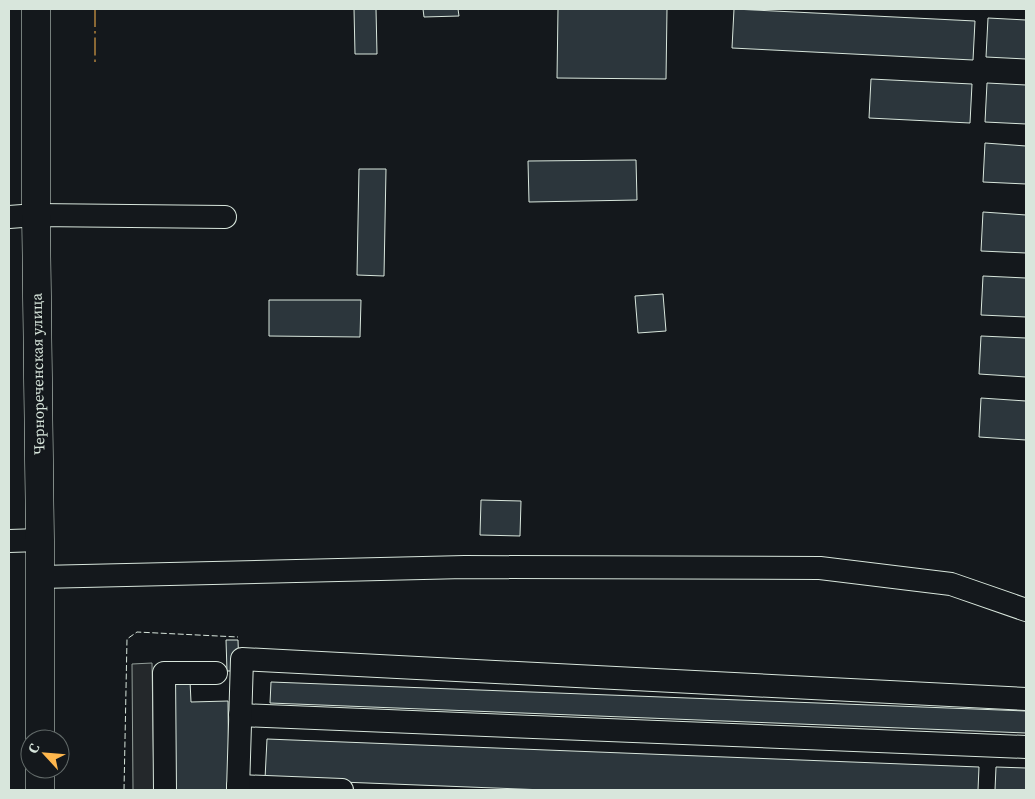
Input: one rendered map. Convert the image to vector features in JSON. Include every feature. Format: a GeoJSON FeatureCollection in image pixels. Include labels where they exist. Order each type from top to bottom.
{"type":"FeatureCollection","features":[{"type":"Feature","properties":{"kind":"main road","name":"Чернореченская улица"},"geometry":{"type":"LineString","coordinates":[[36,9],[40,729]]}},
{"type":"Feature","properties":{"kind":"lane"},"geometry":{"type":"LineString","coordinates":[[9,216],[225,217]]}},
{"type":"Feature","properties":{"kind":"lane"},"geometry":{"type":"LineString","coordinates":[[9,541],[40,540]]}},
{"type":"Feature","properties":{"kind":"lane"},"geometry":{"type":"LineString","coordinates":[[40,577],[465,567],[820,568],[952,584],[1026,610]]}},
{"type":"Feature","properties":{"kind":"lane"},"geometry":{"type":"LineString","coordinates":[[342,790],[238,788],[242,659],[1026,699]]}},
{"type":"Feature","properties":{"kind":"lane"},"geometry":{"type":"LineString","coordinates":[[165,790],[164,673],[216,673]]}},
{"type":"Feature","properties":{"kind":"lane"},"geometry":{"type":"LineString","coordinates":[[240,715],[1026,746]]}},
{"type":"Feature","properties":{"kind":"shaded area"},"geometry":{"type":"Polygon","coordinates":[[[152,663],[154,790],[133,790],[132,664],[152,663]]]}},
{"type":"Feature","properties":{"kind":"building"},"geometry":{"type":"Polygon","coordinates":[[[354,9],[376,9],[377,54],[355,54],[354,9]]]}},
{"type":"Feature","properties":{"kind":"building"},"geometry":{"type":"Polygon","coordinates":[[[423,9],[458,9],[459,16],[424,17],[423,9]]]}},
{"type":"Feature","properties":{"kind":"building"},"geometry":{"type":"Polygon","coordinates":[[[558,9],[667,9],[666,79],[557,78],[558,9]]]}},
{"type":"Feature","properties":{"kind":"building"},"geometry":{"type":"Polygon","coordinates":[[[734,9],[975,21],[973,60],[732,48],[734,9]]]}},
{"type":"Feature","properties":{"kind":"building"},"geometry":{"type":"Polygon","coordinates":[[[988,18],[1026,20],[1026,59],[986,57],[988,18]]]}},
{"type":"Feature","properties":{"kind":"building"},"geometry":{"type":"Polygon","coordinates":[[[871,79],[972,84],[970,123],[869,118],[871,79]]]}},
{"type":"Feature","properties":{"kind":"building"},"geometry":{"type":"Polygon","coordinates":[[[987,83],[1026,85],[1026,124],[985,122],[987,83]]]}},
{"type":"Feature","properties":{"kind":"building"},"geometry":{"type":"Polygon","coordinates":[[[985,143],[1026,146],[1026,184],[983,182],[985,143]]]}},
{"type":"Feature","properties":{"kind":"building"},"geometry":{"type":"Polygon","coordinates":[[[636,160],[637,200],[529,202],[528,161],[636,160]]]}},
{"type":"Feature","properties":{"kind":"building"},"geometry":{"type":"Polygon","coordinates":[[[359,169],[386,169],[384,276],[357,275],[359,169]]]}},
{"type":"Feature","properties":{"kind":"building"},"geometry":{"type":"Polygon","coordinates":[[[983,212],[1026,215],[1026,253],[981,251],[983,212]]]}},
{"type":"Feature","properties":{"kind":"building"},"geometry":{"type":"Polygon","coordinates":[[[983,276],[1026,278],[1026,317],[981,315],[983,276]]]}},
{"type":"Feature","properties":{"kind":"building"},"geometry":{"type":"Polygon","coordinates":[[[663,294],[666,331],[638,333],[635,296],[663,294]]]}},
{"type":"Feature","properties":{"kind":"building"},"geometry":{"type":"Polygon","coordinates":[[[269,300],[361,300],[360,337],[269,336],[269,300]]]}},
{"type":"Feature","properties":{"kind":"building"},"geometry":{"type":"Polygon","coordinates":[[[981,336],[1026,338],[1026,377],[979,374],[981,336]]]}},
{"type":"Feature","properties":{"kind":"building"},"geometry":{"type":"Polygon","coordinates":[[[981,398],[1026,401],[1026,440],[979,437],[981,398]]]}},
{"type":"Feature","properties":{"kind":"building"},"geometry":{"type":"Polygon","coordinates":[[[481,500],[521,501],[520,536],[480,535],[481,500]]]}},
{"type":"Feature","properties":{"kind":"building"},"geometry":{"type":"Polygon","coordinates":[[[226,640],[238,640],[239,671],[227,671],[226,640]]]}},
{"type":"Feature","properties":{"kind":"building"},"geometry":{"type":"Polygon","coordinates":[[[190,681],[191,702],[228,701],[229,790],[173,790],[171,682],[190,681]]]}},
{"type":"Feature","properties":{"kind":"building"},"geometry":{"type":"Polygon","coordinates":[[[271,682],[1026,711],[1026,733],[270,703],[271,682]]]}},
{"type":"Feature","properties":{"kind":"building"},"geometry":{"type":"Polygon","coordinates":[[[267,739],[979,767],[978,790],[545,790],[265,779],[267,739]]]}},
{"type":"Feature","properties":{"kind":"building"},"geometry":{"type":"Polygon","coordinates":[[[996,767],[1026,768],[1026,790],[995,790],[996,767]]]}},
{"type":"Feature","properties":{"kind":"fence"},"geometry":{"type":"LineString","coordinates":[[124,790],[127,639],[137,632],[238,637]]}},
{"type":"Feature","properties":{"kind":"power"},"geometry":{"type":"LineString","coordinates":[[95,9],[95,63]]}}]}
